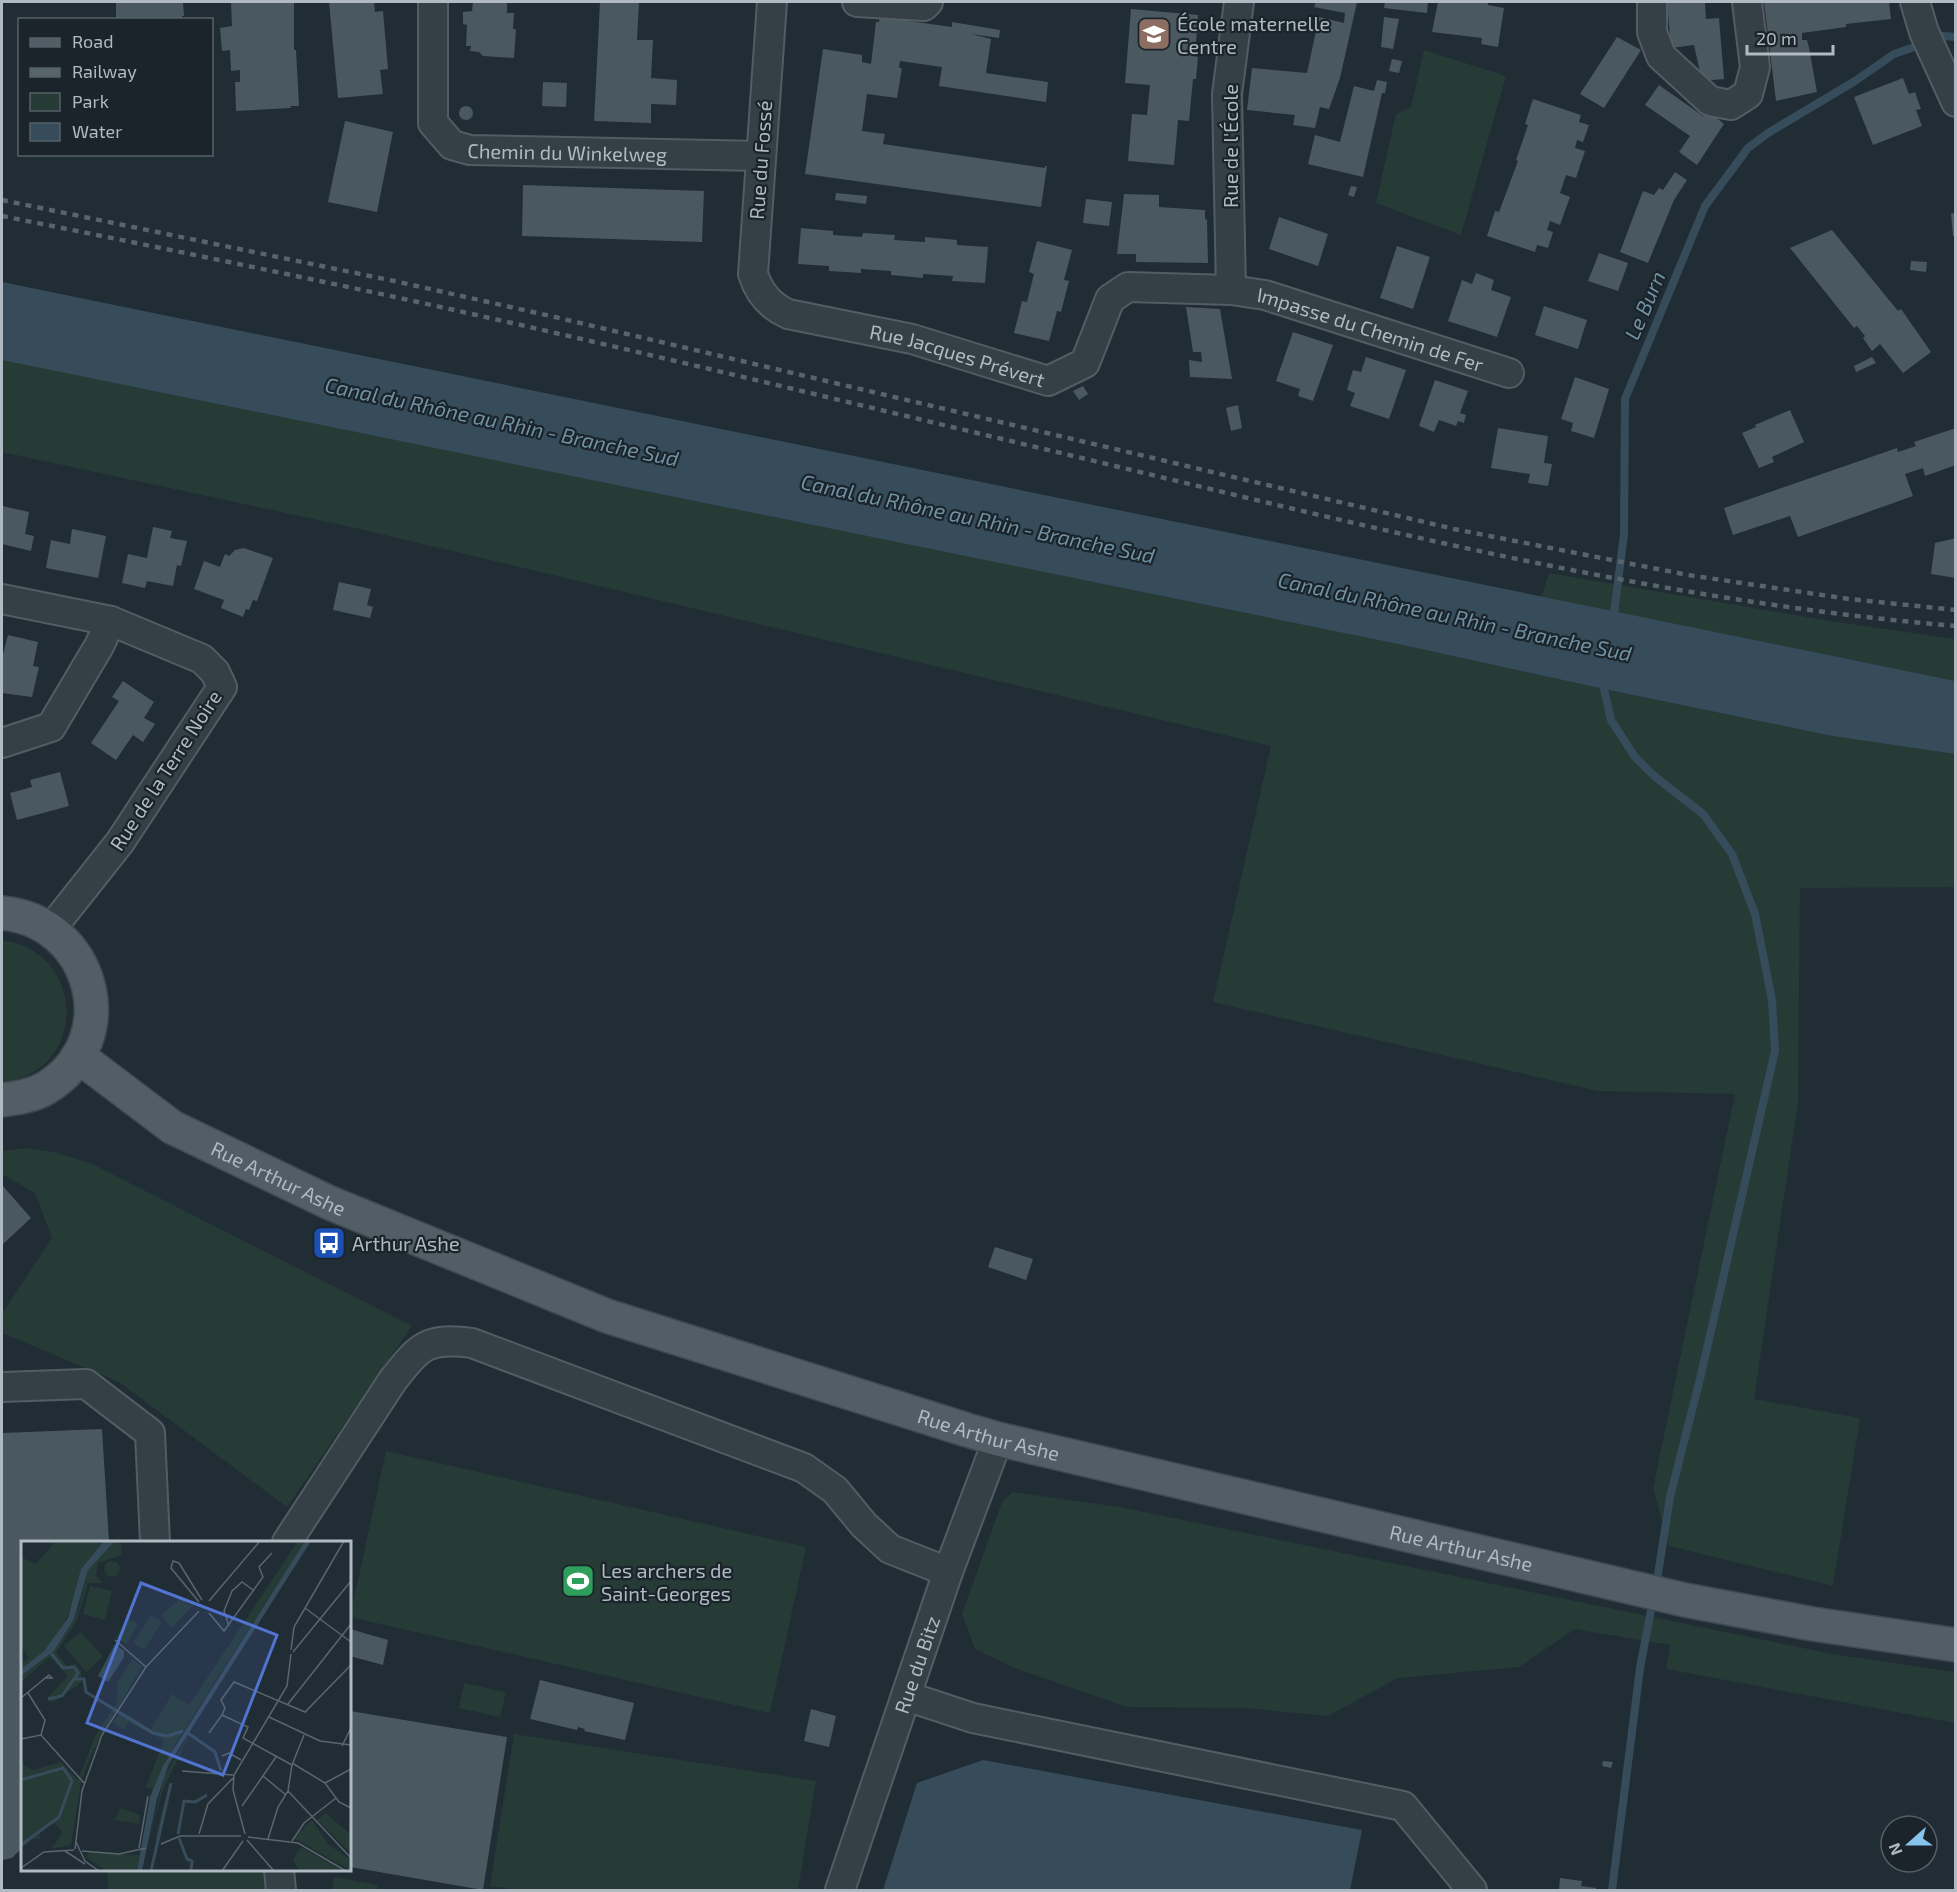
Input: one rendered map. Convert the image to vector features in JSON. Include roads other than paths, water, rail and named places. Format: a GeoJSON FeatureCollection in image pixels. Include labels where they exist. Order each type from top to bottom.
{"type":"FeatureCollection","features":[{"type":"Feature","properties":{"kind":"main road"},"geometry":{"type":"LineString","coordinates":[[2,914],[35,920],[51,929],[71,948],[80,962],[91,992],[92,1013],[86,1040],[67,1071],[45,1088],[24,1097],[2,1100]]}},
{"type":"Feature","properties":{"kind":"main road","name":"Rue Arthur Ashe"},"geometry":{"type":"LineString","coordinates":[[78,1056],[172,1127],[330,1203],[608,1316],[998,1439],[1684,1600],[1813,1624],[1956,1645]]}},
{"type":"Feature","properties":{"kind":"street","name":"Chemin du Winkelweg"},"geometry":{"type":"LineString","coordinates":[[433,2],[433,123],[452,145],[470,150],[760,156]]}},
{"type":"Feature","properties":{"kind":"street","name":"Rue du Fossé"},"geometry":{"type":"LineString","coordinates":[[772,2],[753,274],[764,297],[779,310]]}},
{"type":"Feature","properties":{"kind":"street"},"geometry":{"type":"LineString","coordinates":[[857,2],[924,6],[928,2]]}},
{"type":"Feature","properties":{"kind":"street","name":"Rue de l'École"},"geometry":{"type":"LineString","coordinates":[[1231,290],[1227,94],[1239,2]]}},
{"type":"Feature","properties":{"kind":"street"},"geometry":{"type":"LineString","coordinates":[[1652,2],[1652,32],[1661,56],[1710,101],[1731,105],[1748,94],[1755,67],[1747,2]]}},
{"type":"Feature","properties":{"kind":"street"},"geometry":{"type":"LineString","coordinates":[[1915,2],[1924,32],[1956,102]]}},
{"type":"Feature","properties":{"kind":"street","name":"Rue Jacques Prévert"},"geometry":{"type":"LineString","coordinates":[[779,310],[788,314],[912,339],[1048,381],[1085,363],[1110,299],[1128,287],[1231,290]]}},
{"type":"Feature","properties":{"kind":"street","name":"Impasse du Chemin de Fer"},"geometry":{"type":"LineString","coordinates":[[1231,290],[1265,295],[1509,373]]}},
{"type":"Feature","properties":{"kind":"street","name":"Rue de la Terre Noire"},"geometry":{"type":"LineString","coordinates":[[2,599],[111,621],[202,659],[215,672],[222,687],[120,842],[51,929]]}},
{"type":"Feature","properties":{"kind":"street"},"geometry":{"type":"LineString","coordinates":[[2,743],[51,727],[99,646],[111,621]]}},
{"type":"Feature","properties":{"kind":"street"},"geometry":{"type":"LineString","coordinates":[[288,1541],[393,1380],[411,1358],[428,1345],[447,1340],[472,1343],[804,1468],[835,1490],[864,1525],[890,1549],[948,1572]]}},
{"type":"Feature","properties":{"kind":"street"},"geometry":{"type":"LineString","coordinates":[[2,1387],[86,1384],[150,1432],[155,1541]]}},
{"type":"Feature","properties":{"kind":"street","name":"Rue du Bitz"},"geometry":{"type":"LineString","coordinates":[[840,1890],[948,1572],[998,1439]]}},
{"type":"Feature","properties":{"kind":"street"},"geometry":{"type":"LineString","coordinates":[[906,1696],[973,1718],[1403,1806],[1472,1890]]}},
{"type":"Feature","properties":{"kind":"street"},"geometry":{"type":"LineString","coordinates":[[279,1871],[281,1890]]}},
{"type":"Feature","properties":{"kind":"water","name":"Canal du Rhône au Rhin - Branche Sud"},"geometry":{"type":"Polygon","coordinates":[[[2,282],[1955,681],[1955,754],[1832,736],[1398,644],[2,360],[2,282]]]}},
{"type":"Feature","properties":{"kind":"water"},"geometry":{"type":"Polygon","coordinates":[[[983,1760],[1362,1830],[1350,1890],[883,1890],[917,1783],[983,1760]]]}},
{"type":"Feature","properties":{"kind":"waterway","name":"Le Burn"},"geometry":{"type":"LineString","coordinates":[[1943,36],[1956,37]]}},
{"type":"Feature","properties":{"kind":"waterway","name":"Le Burn"},"geometry":{"type":"LineString","coordinates":[[1613,622],[1624,534],[1625,399],[1705,206],[1748,148],[1894,54],[1917,46]]}},
{"type":"Feature","properties":{"kind":"waterway"},"geometry":{"type":"LineString","coordinates":[[1605,679],[1604,689],[1611,720],[1635,757],[1653,775],[1703,814],[1732,854],[1755,914],[1772,1000],[1775,1051],[1700,1379],[1670,1497],[1656,1587]]}},
{"type":"Feature","properties":{"kind":"waterway"},"geometry":{"type":"LineString","coordinates":[[1612,1890],[1640,1668],[1653,1600]]}},
{"type":"Feature","properties":{"kind":"railway"},"geometry":{"type":"LineString","coordinates":[[2,200],[399,282],[555,317],[1454,529],[1688,575],[1849,599],[1956,610]]}},
{"type":"Feature","properties":{"kind":"railway"},"geometry":{"type":"LineString","coordinates":[[2,216],[476,315],[1267,503],[1495,554],[1724,597],[1840,614],[1956,626]]}},
{"type":"Feature","properties":{"kind":"place","name":"École maternelle Centre"},"geometry":{"type":"Point","coordinates":[1154,34]}},
{"type":"Feature","properties":{"kind":"place","name":"Arthur Ashe"},"geometry":{"type":"Point","coordinates":[329,1243]}},
{"type":"Feature","properties":{"kind":"place","name":"Les archers de Saint-Georges"},"geometry":{"type":"Point","coordinates":[578,1581]}}]}
